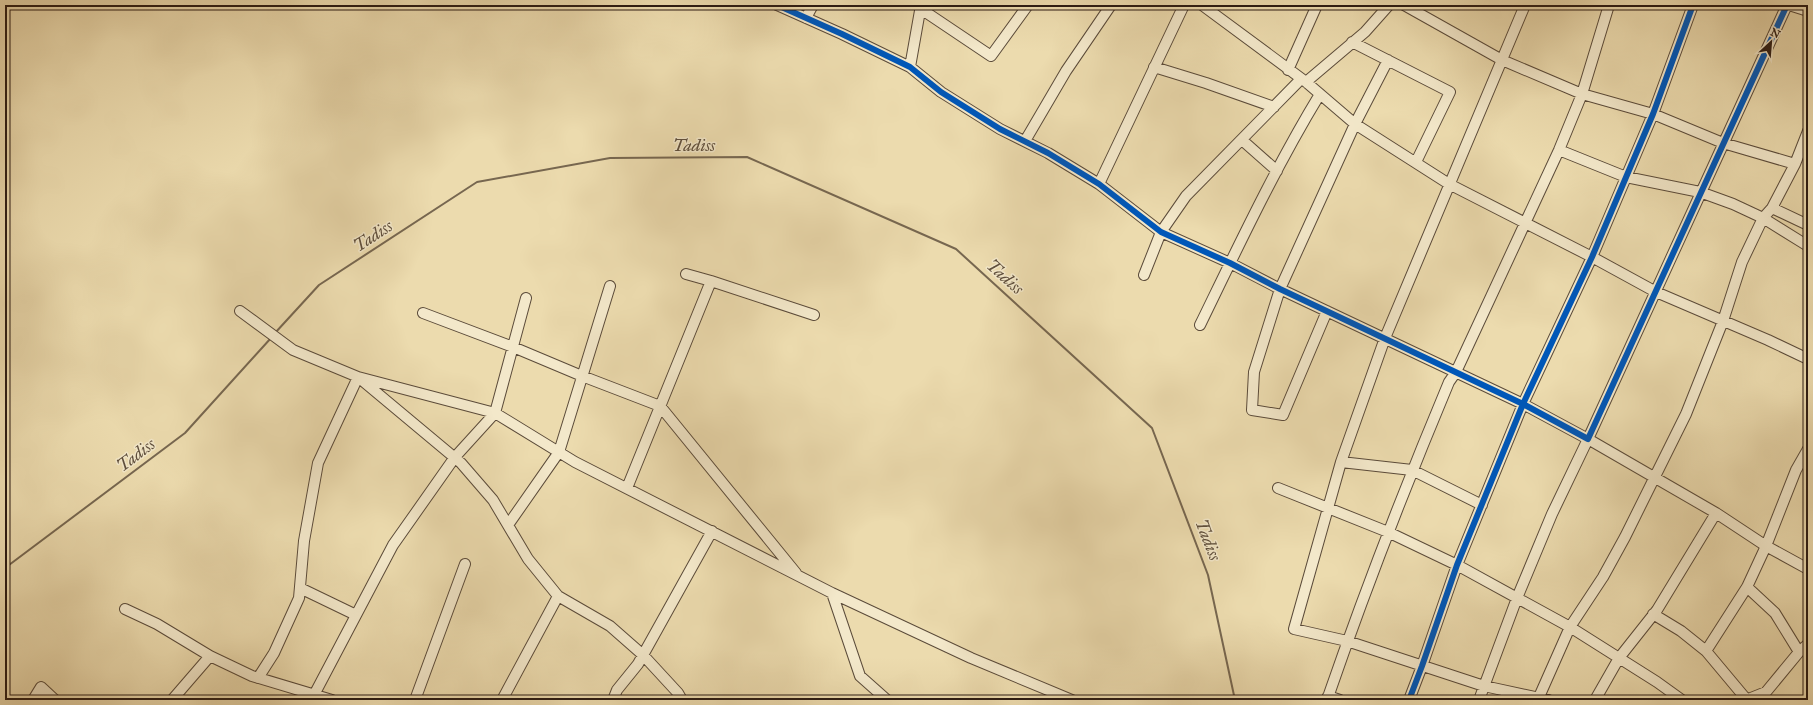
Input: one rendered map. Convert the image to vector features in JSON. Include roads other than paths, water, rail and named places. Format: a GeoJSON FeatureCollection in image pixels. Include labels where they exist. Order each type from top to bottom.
{"type":"FeatureCollection","features":[{"type":"Feature","properties":{"kind":"street"},"geometry":{"type":"LineString","coordinates":[[777,5],[910,67],[940,92],[1000,129],[1048,152],[1099,184],[1162,232],[1230,262],[1280,289],[1523,404],[1588,439],[1716,513],[1766,546],[1808,569]]}},
{"type":"Feature","properties":{"kind":"street"},"geometry":{"type":"LineString","coordinates":[[806,18],[813,5]]}},
{"type":"Feature","properties":{"kind":"street"},"geometry":{"type":"LineString","coordinates":[[910,67],[921,7],[991,56],[1028,5]]}},
{"type":"Feature","properties":{"kind":"street"},"geometry":{"type":"LineString","coordinates":[[1025,141],[1066,71],[1111,5]]}},
{"type":"Feature","properties":{"kind":"street"},"geometry":{"type":"LineString","coordinates":[[1099,184],[1184,5]]}},
{"type":"Feature","properties":{"kind":"street"},"geometry":{"type":"LineString","coordinates":[[1202,5],[1320,94],[1355,124],[1449,184],[1592,257],[1656,292],[1808,359]]}},
{"type":"Feature","properties":{"kind":"street"},"geometry":{"type":"LineString","coordinates":[[1288,70],[1318,5]]}},
{"type":"Feature","properties":{"kind":"street"},"geometry":{"type":"LineString","coordinates":[[1144,275],[1162,232],[1186,196],[1274,107],[1303,81],[1365,32],[1389,5]]}},
{"type":"Feature","properties":{"kind":"street"},"geometry":{"type":"LineString","coordinates":[[1404,5],[1502,60],[1582,94],[1653,114],[1723,143],[1795,164]]}},
{"type":"Feature","properties":{"kind":"street"},"geometry":{"type":"LineString","coordinates":[[1525,5],[1385,338],[1341,462],[1294,629],[1347,641],[1484,686],[1544,698],[1570,626],[1610,564],[1633,523],[1686,414],[1723,321],[1742,262],[1762,218],[1772,208],[1795,164],[1808,131]]}},
{"type":"Feature","properties":{"kind":"street"},"geometry":{"type":"LineString","coordinates":[[1340,700],[1328,698],[1347,641],[1388,532],[1449,382],[1456,372],[1559,150],[1582,94],[1609,5]]}},
{"type":"Feature","properties":{"kind":"street"},"geometry":{"type":"LineString","coordinates":[[1408,700],[1422,666],[1457,565],[1523,404],[1592,257],[1653,114],[1692,5]]}},
{"type":"Feature","properties":{"kind":"street"},"geometry":{"type":"LineString","coordinates":[[1479,700],[1517,598],[1552,514],[1788,5],[1808,11]]}},
{"type":"Feature","properties":{"kind":"street"},"geometry":{"type":"LineString","coordinates":[[1352,42],[1450,92],[1416,162]]}},
{"type":"Feature","properties":{"kind":"street"},"geometry":{"type":"LineString","coordinates":[[1327,311],[1283,415],[1252,410],[1254,372],[1280,289],[1355,124],[1388,60]]}},
{"type":"Feature","properties":{"kind":"street"},"geometry":{"type":"LineString","coordinates":[[1154,68],[1206,83],[1274,107]]}},
{"type":"Feature","properties":{"kind":"street"},"geometry":{"type":"LineString","coordinates":[[1200,325],[1296,132],[1320,94]]}},
{"type":"Feature","properties":{"kind":"street"},"geometry":{"type":"LineString","coordinates":[[1242,140],[1277,171]]}},
{"type":"Feature","properties":{"kind":"street"},"geometry":{"type":"LineString","coordinates":[[1559,150],[1626,177],[1700,192],[1733,204],[1762,218],[1808,246]]}},
{"type":"Feature","properties":{"kind":"street"},"geometry":{"type":"LineString","coordinates":[[1772,208],[1808,225]]}},
{"type":"Feature","properties":{"kind":"street"},"geometry":{"type":"LineString","coordinates":[[686,274],[711,280],[814,315]]}},
{"type":"Feature","properties":{"kind":"street"},"geometry":{"type":"LineString","coordinates":[[627,488],[711,280]]}},
{"type":"Feature","properties":{"kind":"street"},"geometry":{"type":"LineString","coordinates":[[508,525],[559,452],[610,286]]}},
{"type":"Feature","properties":{"kind":"street"},"geometry":{"type":"LineString","coordinates":[[314,695],[393,545],[454,457],[495,413],[526,298]]}},
{"type":"Feature","properties":{"kind":"street"},"geometry":{"type":"LineString","coordinates":[[240,311],[293,350],[358,376],[495,413],[575,462],[832,593],[971,658],[1072,700]]}},
{"type":"Feature","properties":{"kind":"street"},"geometry":{"type":"LineString","coordinates":[[423,313],[513,347],[582,376],[660,406],[800,576]]}},
{"type":"Feature","properties":{"kind":"street"},"geometry":{"type":"LineString","coordinates":[[358,376],[454,457],[493,500],[528,559],[558,596],[610,626],[643,655],[678,693],[682,700]]}},
{"type":"Feature","properties":{"kind":"street"},"geometry":{"type":"LineString","coordinates":[[258,678],[274,654],[299,598],[304,541],[318,463],[358,376]]}},
{"type":"Feature","properties":{"kind":"street"},"geometry":{"type":"LineString","coordinates":[[1706,650],[1747,587],[1766,546],[1796,470],[1808,449]]}},
{"type":"Feature","properties":{"kind":"street"},"geometry":{"type":"LineString","coordinates":[[1341,462],[1412,470],[1482,505]]}},
{"type":"Feature","properties":{"kind":"street"},"geometry":{"type":"LineString","coordinates":[[1278,488],[1388,532],[1457,565],[1570,626],[1657,682],[1682,700]]}},
{"type":"Feature","properties":{"kind":"street"},"geometry":{"type":"LineString","coordinates":[[1595,700],[1619,658],[1653,614],[1716,513]]}},
{"type":"Feature","properties":{"kind":"street"},"geometry":{"type":"LineString","coordinates":[[613,700],[618,690],[643,655],[712,531]]}},
{"type":"Feature","properties":{"kind":"street"},"geometry":{"type":"LineString","coordinates":[[414,700],[465,564]]}},
{"type":"Feature","properties":{"kind":"street"},"geometry":{"type":"LineString","coordinates":[[1747,587],[1775,613],[1799,652]]}},
{"type":"Feature","properties":{"kind":"street"},"geometry":{"type":"LineString","coordinates":[[300,588],[356,615]]}},
{"type":"Feature","properties":{"kind":"street"},"geometry":{"type":"LineString","coordinates":[[832,593],[860,676],[887,700]]}},
{"type":"Feature","properties":{"kind":"street"},"geometry":{"type":"LineString","coordinates":[[502,700],[558,596]]}},
{"type":"Feature","properties":{"kind":"street"},"geometry":{"type":"LineString","coordinates":[[125,609],[157,624],[210,656],[258,678],[299,695],[314,695],[332,700]]}},
{"type":"Feature","properties":{"kind":"street"},"geometry":{"type":"LineString","coordinates":[[1653,614],[1681,631],[1706,650],[1747,700],[1766,692],[1799,652],[1808,644]]}},
{"type":"Feature","properties":{"kind":"street"},"geometry":{"type":"LineString","coordinates":[[172,700],[210,656]]}},
{"type":"Feature","properties":{"kind":"street"},"geometry":{"type":"LineString","coordinates":[[33,700],[41,687],[55,700]]}},
{"type":"Feature","properties":{"kind":"waterway","name":"Tadiss"},"geometry":{"type":"LineString","coordinates":[[275,333],[319,285],[477,182],[610,158],[747,157],[956,249],[1152,428],[1208,575],[1235,700]]}},
{"type":"Feature","properties":{"kind":"waterway","name":"Tadiss"},"geometry":{"type":"LineString","coordinates":[[5,568],[185,433],[271,338]]}}]}
